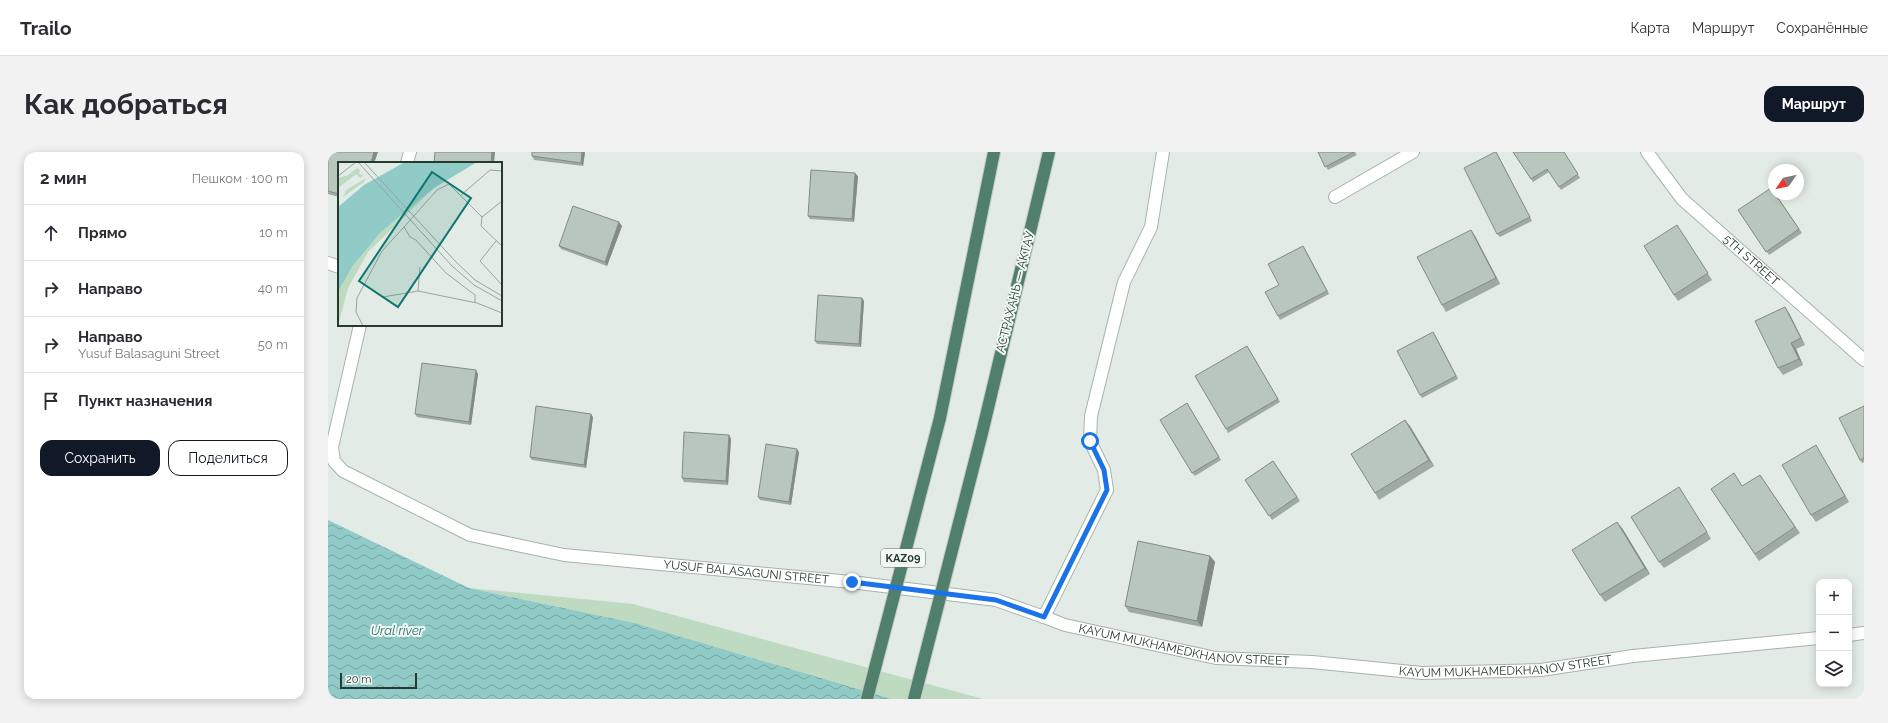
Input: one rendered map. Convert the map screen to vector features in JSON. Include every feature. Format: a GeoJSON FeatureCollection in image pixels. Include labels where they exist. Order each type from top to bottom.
{"type":"FeatureCollection","features":[{"type":"Feature","properties":{"kind":"highway","name":"KAZ09"},"geometry":{"type":"LineString","coordinates":[[867,699],[940,418],[994,152]]}},
{"type":"Feature","properties":{"kind":"highway","name":"АСТРАХАНЬ — АКТАУ"},"geometry":{"type":"LineString","coordinates":[[914,699],[982,433],[1049,152]]}},
{"type":"Feature","properties":{"kind":"street"},"geometry":{"type":"LineString","coordinates":[[407,162],[410,152]]}},
{"type":"Feature","properties":{"kind":"street"},"geometry":{"type":"LineString","coordinates":[[1044,617],[1107,490],[1104,470],[1090,441],[1091,416],[1124,282],[1151,227],[1163,152]]}},
{"type":"Feature","properties":{"kind":"street"},"geometry":{"type":"LineString","coordinates":[[1335,197],[1413,152]]}},
{"type":"Feature","properties":{"kind":"street","name":"5TH STREET"},"geometry":{"type":"LineString","coordinates":[[1648,152],[1682,199],[1864,360]]}},
{"type":"Feature","properties":{"kind":"street"},"geometry":{"type":"LineString","coordinates":[[328,264],[338,267]]}},
{"type":"Feature","properties":{"kind":"street","name":"YUSUF BALASAGUNI STREET"},"geometry":{"type":"LineString","coordinates":[[360,326],[332,446],[334,461],[343,471],[470,535],[564,555],[852,582],[996,600],[1044,617]]}},
{"type":"Feature","properties":{"kind":"street","name":"KAYUM MUKHAMEDKHANOV STREET"},"geometry":{"type":"LineString","coordinates":[[1044,617],[1065,626],[1216,658],[1312,662],[1422,673],[1541,670],[1633,656],[1816,638]]}},
{"type":"Feature","properties":{"kind":"street"},"geometry":{"type":"LineString","coordinates":[[1852,635],[1864,633]]}},
{"type":"Feature","properties":{"kind":"green space"},"geometry":{"type":"Polygon","coordinates":[[[469,588],[633,604],[983,699],[892,699],[635,623],[469,588]]]}},
{"type":"Feature","properties":{"kind":"water","name":"Ural river"},"geometry":{"type":"Polygon","coordinates":[[[328,520],[469,588],[635,623],[892,699],[328,699],[328,520]]]}},
{"type":"Feature","properties":{"kind":"building"},"geometry":{"type":"Polygon","coordinates":[[[328,152],[374,152],[371,162],[338,162],[338,194],[328,191],[328,152]]]}},
{"type":"Feature","properties":{"kind":"building"},"geometry":{"type":"Polygon","coordinates":[[[435,152],[492,152],[491,162],[434,162],[435,152]]]}},
{"type":"Feature","properties":{"kind":"building"},"geometry":{"type":"Polygon","coordinates":[[[532,152],[582,152],[581,163],[532,156],[532,152]]]}},
{"type":"Feature","properties":{"kind":"building"},"geometry":{"type":"Polygon","coordinates":[[[1318,152],[1354,152],[1325,167],[1318,152]]]}},
{"type":"Feature","properties":{"kind":"building"},"geometry":{"type":"Polygon","coordinates":[[[1495,152],[1530,217],[1497,234],[1464,168],[1495,152]]]}},
{"type":"Feature","properties":{"kind":"building"},"geometry":{"type":"Polygon","coordinates":[[[1513,152],[1564,152],[1578,174],[1559,187],[1547,169],[1531,179],[1513,152]]]}},
{"type":"Feature","properties":{"kind":"building"},"geometry":{"type":"Polygon","coordinates":[[[811,170],[855,173],[852,219],[808,216],[811,170]]]}},
{"type":"Feature","properties":{"kind":"building"},"geometry":{"type":"Polygon","coordinates":[[[1768,190],[1768,200],[1779,200],[1799,229],[1766,252],[1738,210],[1768,190]]]}},
{"type":"Feature","properties":{"kind":"building"},"geometry":{"type":"Polygon","coordinates":[[[573,206],[619,222],[605,262],[559,246],[573,206]]]}},
{"type":"Feature","properties":{"kind":"building"},"geometry":{"type":"Polygon","coordinates":[[[1677,225],[1708,273],[1674,295],[1644,246],[1677,225]]]}},
{"type":"Feature","properties":{"kind":"building"},"geometry":{"type":"Polygon","coordinates":[[[1471,230],[1496,278],[1442,305],[1417,257],[1471,230]]]}},
{"type":"Feature","properties":{"kind":"building"},"geometry":{"type":"Polygon","coordinates":[[[1303,246],[1327,291],[1278,316],[1265,292],[1279,285],[1268,264],[1303,246]]]}},
{"type":"Feature","properties":{"kind":"building"},"geometry":{"type":"Polygon","coordinates":[[[818,295],[862,298],[859,344],[815,341],[818,295]]]}},
{"type":"Feature","properties":{"kind":"building"},"geometry":{"type":"Polygon","coordinates":[[[1785,307],[1801,338],[1791,343],[1799,359],[1778,368],[1755,321],[1785,307]]]}},
{"type":"Feature","properties":{"kind":"building"},"geometry":{"type":"Polygon","coordinates":[[[1433,332],[1456,376],[1420,395],[1397,351],[1433,332]]]}},
{"type":"Feature","properties":{"kind":"building"},"geometry":{"type":"Polygon","coordinates":[[[1247,346],[1278,399],[1226,429],[1195,376],[1247,346]]]}},
{"type":"Feature","properties":{"kind":"building"},"geometry":{"type":"Polygon","coordinates":[[[422,363],[476,370],[469,422],[415,414],[422,363]]]}},
{"type":"Feature","properties":{"kind":"building"},"geometry":{"type":"Polygon","coordinates":[[[1187,403],[1219,457],[1192,473],[1160,420],[1187,403]]]}},
{"type":"Feature","properties":{"kind":"building"},"geometry":{"type":"Polygon","coordinates":[[[536,406],[591,414],[584,465],[530,457],[536,406]]]}},
{"type":"Feature","properties":{"kind":"building"},"geometry":{"type":"Polygon","coordinates":[[[1864,406],[1864,458],[1860,460],[1839,418],[1864,406]]]}},
{"type":"Feature","properties":{"kind":"building"},"geometry":{"type":"Polygon","coordinates":[[[1405,420],[1429,460],[1375,493],[1351,454],[1405,420]]]}},
{"type":"Feature","properties":{"kind":"building"},"geometry":{"type":"Polygon","coordinates":[[[684,432],[729,435],[726,481],[682,478],[684,432]]]}},
{"type":"Feature","properties":{"kind":"building"},"geometry":{"type":"Polygon","coordinates":[[[766,444],[797,449],[789,502],[758,497],[766,444]]]}},
{"type":"Feature","properties":{"kind":"building"},"geometry":{"type":"Polygon","coordinates":[[[1816,445],[1845,496],[1811,515],[1782,465],[1816,445]]]}},
{"type":"Feature","properties":{"kind":"building"},"geometry":{"type":"Polygon","coordinates":[[[1273,461],[1297,497],[1269,516],[1245,480],[1273,461]]]}},
{"type":"Feature","properties":{"kind":"building"},"geometry":{"type":"Polygon","coordinates":[[[1734,473],[1742,486],[1760,475],[1795,527],[1755,554],[1711,489],[1734,473]]]}},
{"type":"Feature","properties":{"kind":"building"},"geometry":{"type":"Polygon","coordinates":[[[1679,487],[1707,532],[1659,562],[1631,517],[1679,487]]]}},
{"type":"Feature","properties":{"kind":"building"},"geometry":{"type":"Polygon","coordinates":[[[1617,522],[1645,568],[1600,595],[1572,550],[1617,522]]]}},
{"type":"Feature","properties":{"kind":"building"},"geometry":{"type":"Polygon","coordinates":[[[1138,541],[1210,556],[1197,621],[1125,606],[1138,541]]]}},
{"type":"Feature","properties":{"kind":"route"},"geometry":{"type":"LineString","coordinates":[[852,582],[996,600],[1044,617],[1107,490],[1104,470],[1090,441]]}}]}
